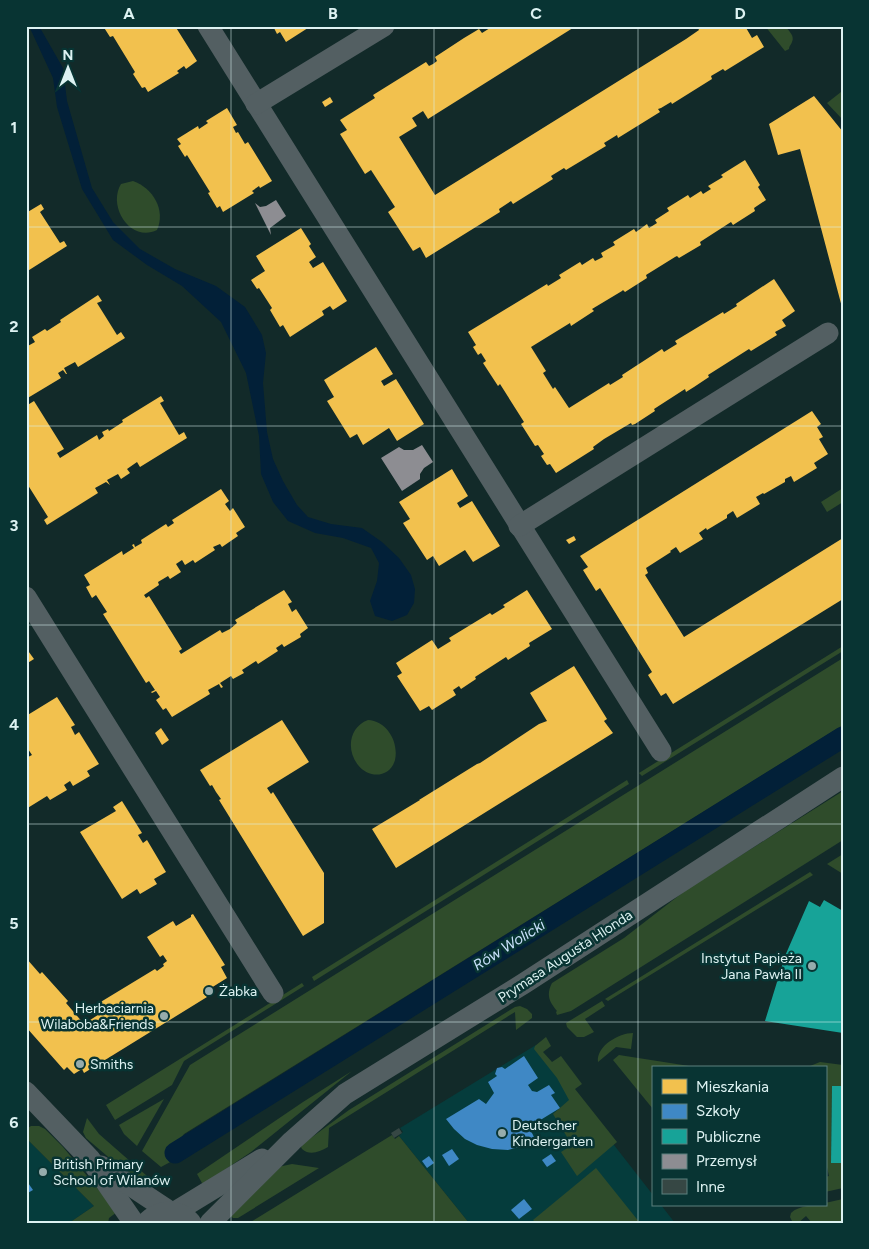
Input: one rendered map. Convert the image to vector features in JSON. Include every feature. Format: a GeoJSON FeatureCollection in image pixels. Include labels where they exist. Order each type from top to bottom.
{"type":"FeatureCollection","features":[{"type":"Feature","properties":{"kind":"street"},"geometry":{"type":"LineString","coordinates":[[208,26],[661,751]]}},
{"type":"Feature","properties":{"kind":"street"},"geometry":{"type":"LineString","coordinates":[[256,104],[384,26]]}},
{"type":"Feature","properties":{"kind":"street"},"geometry":{"type":"LineString","coordinates":[[519,526],[828,333]]}},
{"type":"Feature","properties":{"kind":"street"},"geometry":{"type":"LineString","coordinates":[[26,597],[273,993]]}},
{"type":"Feature","properties":{"kind":"street","name":"Prymasa Augusta Hlonda"},"geometry":{"type":"LineString","coordinates":[[210,1223],[292,1141],[345,1094],[523,984],[843,777]]}},
{"type":"Feature","properties":{"kind":"street"},"geometry":{"type":"LineString","coordinates":[[26,1092],[90,1159],[134,1223]]}},
{"type":"Feature","properties":{"kind":"street","name":"Prymasa Augusta Hlonda"},"geometry":{"type":"LineString","coordinates":[[146,1223],[160,1213],[178,1215],[292,1141]]}},
{"type":"Feature","properties":{"kind":"street"},"geometry":{"type":"LineString","coordinates":[[90,1159],[178,1215]]}},
{"type":"Feature","properties":{"kind":"shaded area"},"geometry":{"type":"Polygon","coordinates":[[[29,26],[39,26],[63,68],[67,101],[92,188],[113,222],[140,249],[175,269],[216,286],[245,307],[262,335],[266,353],[263,383],[267,432],[273,459],[283,481],[297,505],[308,517],[331,524],[362,528],[382,542],[399,558],[411,575],[415,589],[414,603],[407,615],[392,621],[375,616],[370,601],[377,581],[379,563],[371,548],[343,538],[315,533],[288,521],[273,502],[261,474],[259,436],[246,373],[221,322],[182,286],[147,265],[113,240],[82,189],[57,107],[53,78],[29,26]]]}},
{"type":"Feature","properties":{"kind":"shaded area","name":"Deutscher Kindergarten"},"geometry":{"type":"Polygon","coordinates":[[[536,1045],[652,1194],[652,1206],[662,1206],[675,1223],[469,1223],[399,1136],[403,1132],[400,1128],[536,1045]]]}},
{"type":"Feature","properties":{"kind":"shaded area","name":"British Primary School of Wilanów"},"geometry":{"type":"Polygon","coordinates":[[[26,1138],[94,1206],[69,1223],[26,1223],[26,1138]]]}},
{"type":"Feature","properties":{"kind":"green space"},"geometry":{"type":"Polygon","coordinates":[[[765,26],[785,26],[793,38],[789,49],[785,51],[765,26]]]}},
{"type":"Feature","properties":{"kind":"green space"},"geometry":{"type":"Polygon","coordinates":[[[841,92],[843,95],[843,120],[827,103],[841,92]]]}},
{"type":"Feature","properties":{"kind":"green space"},"geometry":{"type":"Polygon","coordinates":[[[133,181],[152,194],[156,201],[160,215],[157,230],[147,233],[138,232],[130,227],[119,212],[117,193],[121,184],[133,181]]]}},
{"type":"Feature","properties":{"kind":"green space"},"geometry":{"type":"Polygon","coordinates":[[[843,488],[843,502],[827,512],[821,502],[843,488]]]}},
{"type":"Feature","properties":{"kind":"green space"},"geometry":{"type":"Polygon","coordinates":[[[843,646],[843,651],[642,776],[639,773],[843,646]]]}},
{"type":"Feature","properties":{"kind":"green space"},"geometry":{"type":"Polygon","coordinates":[[[843,658],[843,725],[184,1134],[169,1153],[174,1160],[161,1167],[142,1151],[190,1065],[843,658]]]}},
{"type":"Feature","properties":{"kind":"green space"},"geometry":{"type":"Polygon","coordinates":[[[368,720],[375,721],[386,728],[395,746],[395,760],[389,770],[384,773],[373,774],[363,770],[354,759],[352,753],[351,740],[353,733],[362,723],[368,720]]]}},
{"type":"Feature","properties":{"kind":"green space"},"geometry":{"type":"Polygon","coordinates":[[[627,780],[629,784],[314,981],[312,977],[627,780]]]}},
{"type":"Feature","properties":{"kind":"green space"},"geometry":{"type":"Polygon","coordinates":[[[843,791],[843,840],[571,1011],[557,1015],[557,1011],[549,998],[552,983],[624,938],[686,890],[843,791]]]}},
{"type":"Feature","properties":{"kind":"green space"},"geometry":{"type":"Polygon","coordinates":[[[843,854],[843,874],[827,864],[843,854]]]}},
{"type":"Feature","properties":{"kind":"green space"},"geometry":{"type":"Polygon","coordinates":[[[810,872],[813,875],[608,1001],[605,999],[810,872]]]}},
{"type":"Feature","properties":{"kind":"green space"},"geometry":{"type":"Polygon","coordinates":[[[302,983],[304,986],[184,1061],[172,1085],[115,1120],[106,1105],[302,983]]]}},
{"type":"Feature","properties":{"kind":"green space"},"geometry":{"type":"Polygon","coordinates":[[[602,1001],[605,1006],[585,1019],[594,1032],[584,1037],[577,1037],[567,1027],[566,1023],[602,1001]]]}},
{"type":"Feature","properties":{"kind":"green space"},"geometry":{"type":"Polygon","coordinates":[[[520,1006],[532,1014],[532,1018],[516,1030],[515,1012],[329,1128],[328,1147],[311,1153],[302,1149],[301,1147],[304,1143],[349,1110],[515,1007],[520,1006]]]}},
{"type":"Feature","properties":{"kind":"green space"},"geometry":{"type":"Polygon","coordinates":[[[633,1033],[631,1049],[616,1047],[598,1062],[598,1056],[610,1041],[621,1035],[633,1033]]]}},
{"type":"Feature","properties":{"kind":"green space"},"geometry":{"type":"Polygon","coordinates":[[[546,1037],[551,1046],[543,1052],[552,1062],[561,1056],[582,1084],[575,1089],[617,1142],[577,1176],[561,1152],[572,1145],[553,1114],[569,1100],[557,1078],[534,1049],[546,1037]]]}},
{"type":"Feature","properties":{"kind":"green space"},"geometry":{"type":"Polygon","coordinates":[[[619,1055],[689,1066],[652,1066],[652,1108],[613,1060],[619,1055]]]}},
{"type":"Feature","properties":{"kind":"green space"},"geometry":{"type":"Polygon","coordinates":[[[820,1062],[843,1065],[843,1086],[832,1086],[831,1163],[843,1163],[843,1188],[826,1192],[826,1177],[829,1176],[826,1163],[826,1066],[810,1066],[820,1062]]]}},
{"type":"Feature","properties":{"kind":"green space"},"geometry":{"type":"Polygon","coordinates":[[[352,1071],[251,1152],[205,1183],[202,1183],[197,1174],[352,1071]]]}},
{"type":"Feature","properties":{"kind":"green space"},"geometry":{"type":"Polygon","coordinates":[[[164,1099],[137,1146],[124,1134],[119,1125],[164,1099]]]}},
{"type":"Feature","properties":{"kind":"green space"},"geometry":{"type":"Polygon","coordinates":[[[87,1118],[99,1134],[147,1176],[140,1184],[86,1138],[83,1132],[87,1118]]]}},
{"type":"Feature","properties":{"kind":"green space"},"geometry":{"type":"Polygon","coordinates":[[[31,1126],[39,1126],[45,1129],[63,1147],[117,1212],[109,1218],[108,1223],[69,1223],[94,1206],[26,1138],[26,1129],[31,1126]]]}},
{"type":"Feature","properties":{"kind":"green space"},"geometry":{"type":"Polygon","coordinates":[[[392,1135],[395,1139],[399,1136],[469,1223],[249,1223],[392,1135]]]}},
{"type":"Feature","properties":{"kind":"green space"},"geometry":{"type":"Polygon","coordinates":[[[292,1164],[319,1168],[238,1218],[233,1218],[229,1214],[278,1167],[292,1164]]]}},
{"type":"Feature","properties":{"kind":"green space"},"geometry":{"type":"Polygon","coordinates":[[[596,1168],[640,1223],[536,1223],[533,1220],[596,1168]]]}},
{"type":"Feature","properties":{"kind":"green space"},"geometry":{"type":"Polygon","coordinates":[[[843,1199],[843,1223],[812,1223],[806,1216],[798,1223],[793,1223],[790,1217],[791,1213],[798,1208],[826,1206],[826,1203],[843,1199]]]}},
{"type":"Feature","properties":{"kind":"building: Mieszkania"},"geometry":{"type":"Polygon","coordinates":[[[103,26],[175,26],[197,61],[186,69],[184,66],[177,71],[179,73],[148,92],[145,87],[142,88],[133,74],[135,72],[113,36],[110,37],[103,26]]]}},
{"type":"Feature","properties":{"kind":"building: Mieszkania"},"geometry":{"type":"Polygon","coordinates":[[[273,26],[311,26],[286,42],[280,32],[277,34],[273,26]]]}},
{"type":"Feature","properties":{"kind":"building: Mieszkania"},"geometry":{"type":"Polygon","coordinates":[[[489,26],[576,26],[428,119],[423,111],[412,118],[417,126],[399,137],[435,195],[686,39],[699,30],[697,26],[745,26],[752,38],[757,35],[764,47],[725,71],[723,69],[711,76],[712,79],[672,104],[671,102],[658,109],[660,112],[618,138],[617,135],[604,143],[606,146],[566,170],[564,168],[551,176],[553,179],[513,204],[511,201],[499,209],[500,212],[426,258],[420,247],[413,251],[388,212],[395,207],[371,170],[365,174],[340,134],[347,130],[340,120],[375,98],[373,95],[426,62],[429,66],[433,64],[437,61],[435,57],[479,29],[482,33],[490,28],[489,26]]]}},
{"type":"Feature","properties":{"kind":"building: Mieszkania"},"geometry":{"type":"Polygon","coordinates":[[[814,96],[843,132],[843,311],[800,149],[778,155],[769,124],[814,96]]]}},
{"type":"Feature","properties":{"kind":"building: Mieszkania"},"geometry":{"type":"Polygon","coordinates":[[[330,97],[333,102],[325,107],[322,102],[330,97]]]}},
{"type":"Feature","properties":{"kind":"building: Mieszkania"},"geometry":{"type":"Polygon","coordinates":[[[227,108],[237,125],[233,127],[236,133],[238,132],[245,144],[248,142],[272,181],[260,188],[259,186],[252,191],[254,193],[223,212],[220,206],[217,208],[208,193],[210,192],[187,155],[185,157],[178,146],[181,144],[177,139],[198,126],[199,129],[208,123],[206,121],[227,108]]]}},
{"type":"Feature","properties":{"kind":"building: Mieszkania"},"geometry":{"type":"Polygon","coordinates":[[[745,160],[760,185],[758,187],[766,200],[754,208],[755,211],[733,225],[731,222],[700,242],[701,245],[679,258],[675,257],[646,275],[647,278],[625,292],[623,290],[592,309],[594,311],[571,326],[570,323],[531,347],[546,371],[543,373],[553,389],[555,387],[569,408],[609,383],[610,385],[623,377],[622,375],[662,349],[664,352],[677,344],[675,341],[723,312],[724,314],[737,306],[736,304],[774,279],[795,311],[782,320],[786,326],[775,332],[777,335],[751,351],[749,349],[708,375],[709,377],[686,392],[685,389],[635,424],[632,425],[631,423],[604,439],[593,447],[594,449],[556,473],[550,464],[547,465],[541,456],[544,454],[538,445],[535,446],[521,424],[524,422],[500,384],[498,386],[483,363],[486,361],[481,353],[478,355],[473,347],[476,345],[468,332],[547,284],[548,286],[561,278],[559,275],[580,262],[582,265],[593,258],[595,261],[603,257],[601,253],[615,245],[613,242],[634,229],[636,232],[647,224],[649,228],[657,223],[655,220],[669,211],[667,208],[688,195],[690,198],[701,191],[703,194],[711,189],[708,186],[723,177],[721,175],[745,160]]]}},
{"type":"Feature","properties":{"kind":"building: Mieszkania"},"geometry":{"type":"Polygon","coordinates":[[[41,204],[44,209],[40,212],[60,243],[64,241],[67,246],[26,272],[26,213],[41,204]]]}},
{"type":"Feature","properties":{"kind":"building: Mieszkania"},"geometry":{"type":"Polygon","coordinates":[[[301,228],[311,244],[309,246],[316,257],[309,262],[313,268],[323,262],[347,301],[333,310],[330,306],[322,311],[324,315],[290,337],[283,325],[280,327],[270,310],[272,308],[259,288],[257,289],[251,280],[265,271],[256,256],[301,228]]]}},
{"type":"Feature","properties":{"kind":"building: Mieszkania"},"geometry":{"type":"Polygon","coordinates":[[[98,295],[102,301],[97,303],[117,335],[121,332],[125,338],[78,367],[75,362],[64,368],[67,374],[63,370],[58,373],[61,378],[26,399],[26,347],[35,342],[32,337],[45,329],[47,331],[98,295]]]}},
{"type":"Feature","properties":{"kind":"building: Mieszkania"},"geometry":{"type":"Polygon","coordinates":[[[376,347],[393,374],[381,381],[384,386],[396,379],[424,424],[397,441],[389,428],[363,445],[357,434],[350,438],[327,401],[334,397],[324,380],[376,347]]]}},
{"type":"Feature","properties":{"kind":"building: Mieszkania"},"geometry":{"type":"Polygon","coordinates":[[[161,396],[164,401],[160,403],[179,435],[184,432],[187,438],[140,467],[137,462],[127,469],[130,473],[121,479],[118,474],[107,480],[110,485],[106,482],[95,488],[98,493],[47,525],[44,520],[48,517],[26,482],[26,406],[34,401],[64,449],[57,453],[60,458],[97,435],[99,440],[104,436],[102,432],[108,429],[109,431],[123,422],[122,420],[161,396]]]}},
{"type":"Feature","properties":{"kind":"building: Mieszkania"},"geometry":{"type":"Polygon","coordinates":[[[812,411],[821,424],[817,427],[823,437],[819,439],[828,454],[814,463],[817,468],[794,482],[791,476],[785,479],[785,482],[756,497],[760,504],[737,518],[733,511],[727,515],[727,518],[699,533],[703,539],[680,553],[676,547],[646,568],[648,573],[645,575],[684,637],[843,538],[843,599],[673,704],[666,693],[661,696],[648,675],[652,672],[600,588],[596,591],[583,570],[588,567],[580,556],[812,411]]]}},
{"type":"Feature","properties":{"kind":"building: Mieszkania"},"geometry":{"type":"Polygon","coordinates":[[[452,469],[468,496],[457,503],[460,508],[472,501],[500,546],[473,562],[465,550],[439,566],[433,556],[427,560],[403,523],[410,519],[399,502],[452,469]]]}},
{"type":"Feature","properties":{"kind":"building: Mieszkania"},"geometry":{"type":"Polygon","coordinates":[[[221,489],[229,501],[225,504],[230,511],[233,508],[245,527],[236,533],[238,536],[222,547],[220,544],[213,547],[215,550],[195,563],[193,560],[185,565],[182,560],[176,564],[181,572],[170,579],[168,576],[158,582],[159,585],[144,595],[146,598],[149,596],[182,649],[179,651],[181,654],[220,630],[222,633],[230,629],[237,623],[235,620],[284,590],[292,602],[288,604],[292,612],[296,609],[308,628],[300,634],[301,637],[284,647],[282,644],[276,648],[278,651],[258,664],[256,661],[242,670],[244,673],[233,679],[231,676],[220,683],[223,687],[221,688],[219,684],[208,690],[210,694],[172,717],[166,708],[163,710],[156,700],[160,697],[156,691],[151,692],[155,690],[149,681],[146,683],[103,614],[107,612],[96,595],[92,598],[86,587],[90,585],[84,575],[122,551],[123,555],[134,548],[132,545],[134,544],[135,547],[142,543],[141,540],[166,524],[168,527],[174,523],[172,520],[221,489]]]}},
{"type":"Feature","properties":{"kind":"building: Mieszkania"},"geometry":{"type":"Polygon","coordinates":[[[574,536],[576,540],[569,544],[566,540],[574,536]]]}},
{"type":"Feature","properties":{"kind":"building: Mieszkania"},"geometry":{"type":"Polygon","coordinates":[[[527,590],[552,629],[529,643],[530,646],[508,660],[506,657],[475,677],[476,679],[461,689],[459,686],[453,690],[456,695],[432,710],[429,706],[420,711],[397,676],[402,673],[396,663],[432,640],[438,649],[451,641],[449,638],[490,613],[492,615],[505,607],[503,605],[527,590]]]}},
{"type":"Feature","properties":{"kind":"building: Mieszkania"},"geometry":{"type":"Polygon","coordinates":[[[26,648],[34,659],[26,664],[26,648]]]}},
{"type":"Feature","properties":{"kind":"building: Mieszkania"},"geometry":{"type":"Polygon","coordinates":[[[574,666],[607,719],[604,721],[613,733],[396,868],[372,829],[480,763],[539,724],[547,721],[530,693],[574,666]]]}},
{"type":"Feature","properties":{"kind":"building: Mieszkania"},"geometry":{"type":"Polygon","coordinates":[[[57,697],[75,725],[71,727],[75,735],[79,732],[99,764],[87,771],[90,776],[73,786],[70,781],[64,785],[67,790],[50,800],[47,796],[26,809],[26,758],[32,755],[26,746],[26,716],[57,697]]]}},
{"type":"Feature","properties":{"kind":"building: Mieszkania"},"geometry":{"type":"Polygon","coordinates":[[[282,720],[309,762],[267,788],[271,794],[273,792],[324,873],[324,923],[303,936],[219,800],[221,799],[200,770],[282,720]]]}},
{"type":"Feature","properties":{"kind":"building: Mieszkania"},"geometry":{"type":"Polygon","coordinates":[[[161,728],[169,740],[162,745],[155,733],[161,728]]]}},
{"type":"Feature","properties":{"kind":"building: Mieszkania"},"geometry":{"type":"Polygon","coordinates":[[[122,801],[142,833],[138,835],[143,843],[147,840],[166,872],[154,879],[157,884],[140,894],[137,889],[122,899],[80,832],[116,811],[113,807],[122,801]]]}},
{"type":"Feature","properties":{"kind":"building: Mieszkania"},"geometry":{"type":"Polygon","coordinates":[[[193,914],[225,965],[221,967],[227,978],[203,993],[207,997],[84,1073],[82,1069],[74,1074],[67,1067],[64,1070],[26,1027],[28,1023],[26,1021],[26,958],[40,974],[42,972],[68,1001],[66,1003],[84,1024],[104,1011],[99,1003],[155,969],[157,971],[164,966],[163,964],[167,961],[163,955],[160,957],[147,937],[173,921],[176,926],[193,914]]]}},
{"type":"Feature","properties":{"kind":"building: Szkoły"},"geometry":{"type":"Polygon","coordinates":[[[524,1056],[538,1078],[528,1085],[532,1091],[537,1092],[549,1085],[555,1093],[551,1095],[560,1108],[529,1127],[534,1137],[525,1141],[527,1145],[508,1150],[492,1149],[465,1139],[446,1119],[479,1099],[486,1104],[494,1093],[488,1082],[497,1076],[495,1074],[497,1068],[502,1067],[505,1069],[524,1056]]]}},
{"type":"Feature","properties":{"kind":"building: Szkoły"},"geometry":{"type":"Polygon","coordinates":[[[452,1149],[459,1159],[449,1166],[442,1155],[452,1149]]]}},
{"type":"Feature","properties":{"kind":"building: Szkoły"},"geometry":{"type":"Polygon","coordinates":[[[551,1154],[556,1161],[547,1167],[542,1160],[551,1154]]]}},
{"type":"Feature","properties":{"kind":"building: Szkoły"},"geometry":{"type":"Polygon","coordinates":[[[429,1156],[434,1163],[427,1168],[422,1161],[429,1156]]]}},
{"type":"Feature","properties":{"kind":"building: Szkoły"},"geometry":{"type":"Polygon","coordinates":[[[26,1180],[33,1190],[26,1194],[26,1180]]]}},
{"type":"Feature","properties":{"kind":"building: Szkoły"},"geometry":{"type":"Polygon","coordinates":[[[524,1199],[532,1209],[519,1219],[511,1210],[524,1199]]]}},
{"type":"Feature","properties":{"kind":"building: Publiczne","name":"Instytut Papieża Jana Pawła II"},"geometry":{"type":"Polygon","coordinates":[[[824,900],[843,911],[843,1033],[765,1021],[785,956],[809,901],[820,907],[824,900]]]}},
{"type":"Feature","properties":{"kind":"building: Publiczne"},"geometry":{"type":"Polygon","coordinates":[[[832,1086],[843,1086],[843,1163],[831,1163],[832,1086]]]}},
{"type":"Feature","properties":{"kind":"building: Przemysł"},"geometry":{"type":"Polygon","coordinates":[[[276,200],[286,216],[270,228],[271,235],[255,203],[260,207],[276,200]]]}},
{"type":"Feature","properties":{"kind":"building: Przemysł"},"geometry":{"type":"Polygon","coordinates":[[[422,445],[433,462],[424,468],[420,474],[420,479],[402,491],[381,458],[399,447],[404,450],[413,450],[422,445]]]}},
{"type":"Feature","properties":{"kind":"building: Inne"},"geometry":{"type":"Polygon","coordinates":[[[399,1128],[402,1133],[394,1138],[391,1133],[399,1128]]]}},
{"type":"Feature","properties":{"kind":"waterway","name":"Rów Wolicki"},"geometry":{"type":"LineString","coordinates":[[175,1153],[843,737]]}},
{"type":"Feature","properties":{"kind":"place","name":"Instytut Papieża Jana Pawła II"},"geometry":{"type":"Point","coordinates":[812,966]}},
{"type":"Feature","properties":{"kind":"place","name":"Żabka"},"geometry":{"type":"Point","coordinates":[209,991]}},
{"type":"Feature","properties":{"kind":"place","name":"Herbaciarnia Wilaboba&Friends"},"geometry":{"type":"Point","coordinates":[164,1016]}},
{"type":"Feature","properties":{"kind":"place","name":"Smiths"},"geometry":{"type":"Point","coordinates":[80,1064]}},
{"type":"Feature","properties":{"kind":"place","name":"Deutscher Kindergarten"},"geometry":{"type":"Point","coordinates":[502,1133]}},
{"type":"Feature","properties":{"kind":"place","name":"British Primary School of Wilanów"},"geometry":{"type":"Point","coordinates":[43,1172]}}]}
